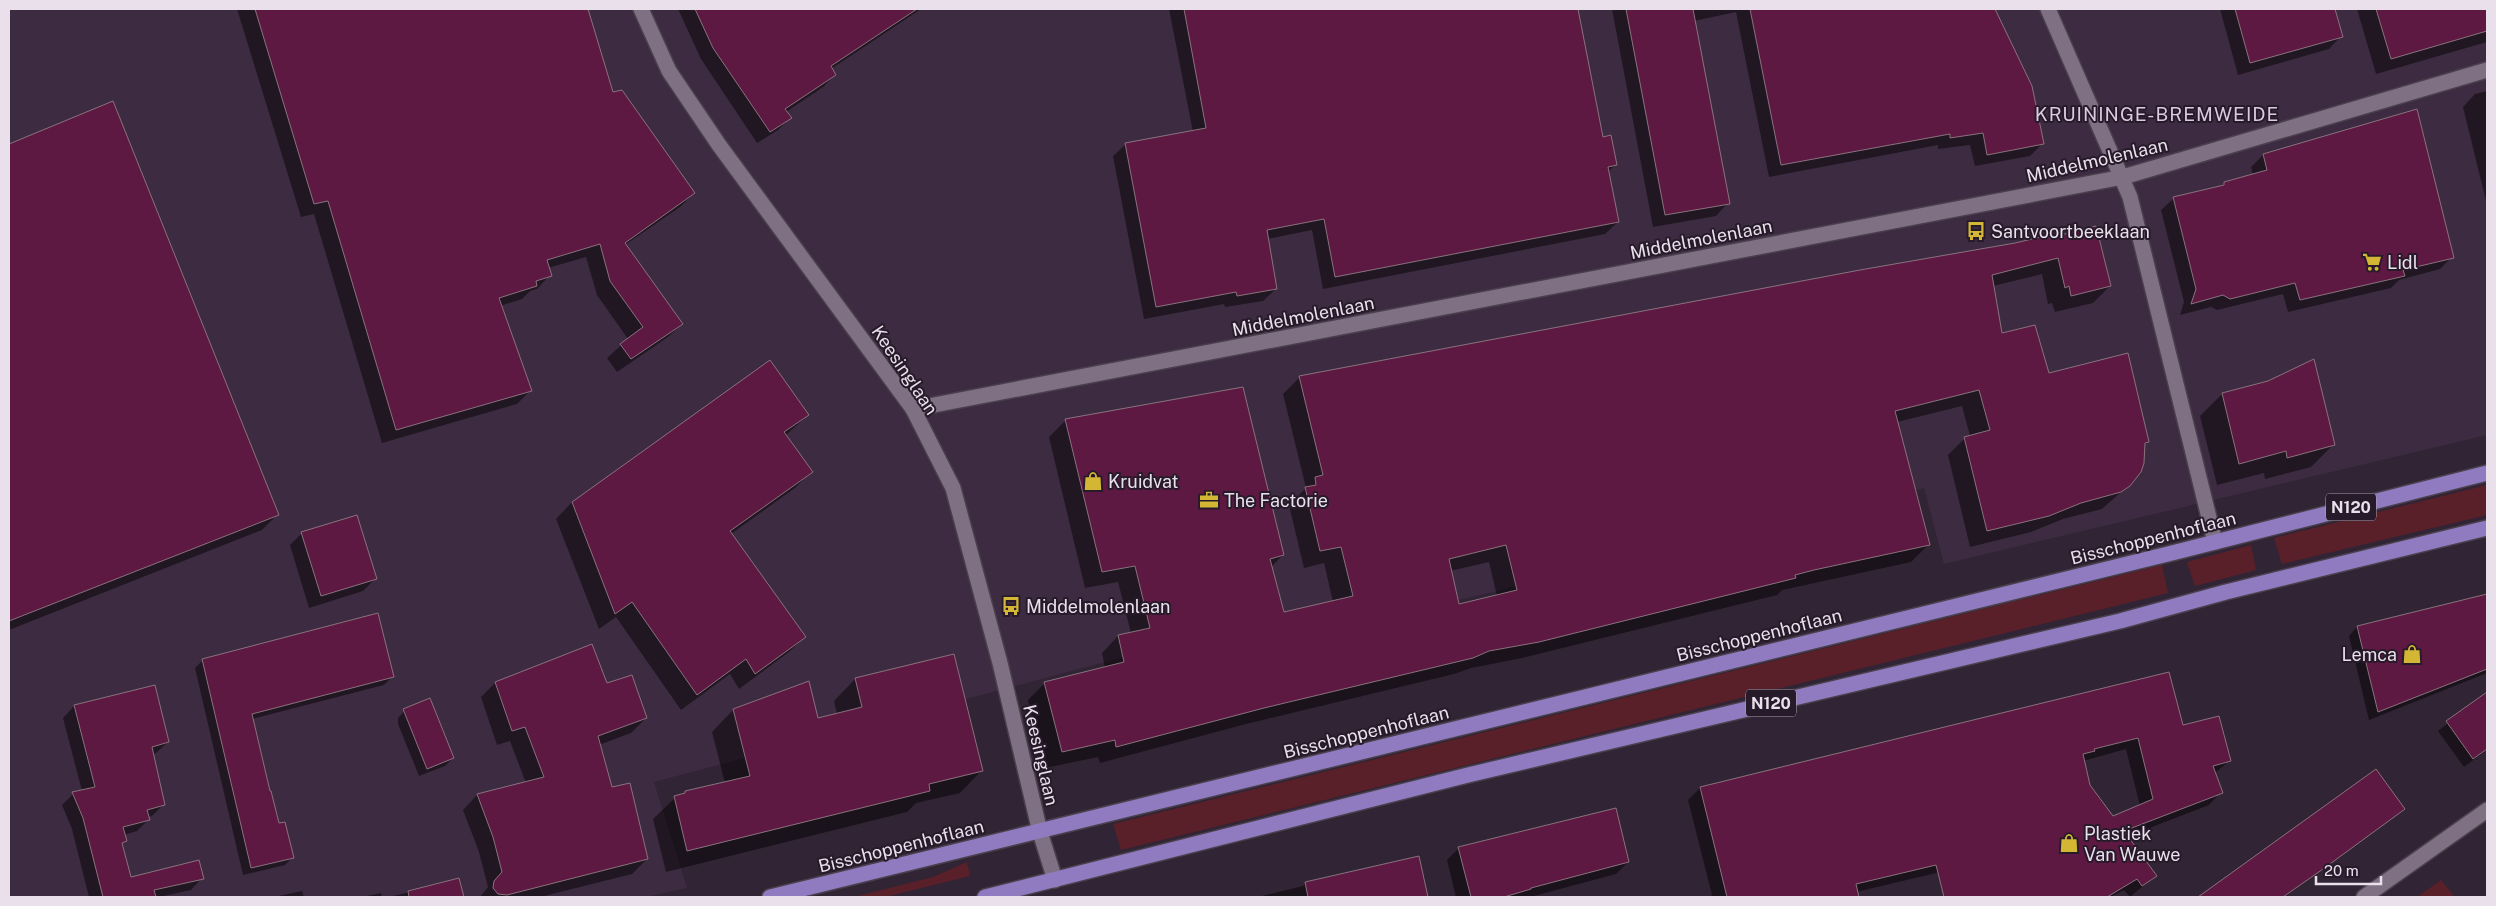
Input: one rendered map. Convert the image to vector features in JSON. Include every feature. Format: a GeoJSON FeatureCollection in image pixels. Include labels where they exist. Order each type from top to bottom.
{"type":"FeatureCollection","features":[{"type":"Feature","properties":{"kind":"main road","name":"Bisschoppenhoflaan"},"geometry":{"type":"LineString","coordinates":[[770,897],[2215,542],[2487,473]]}},
{"type":"Feature","properties":{"kind":"main road","name":"N120"},"geometry":{"type":"LineString","coordinates":[[986,897],[1468,774],[2120,622],[2226,592],[2487,528]]}},
{"type":"Feature","properties":{"kind":"street","name":"Keesinglaan"},"geometry":{"type":"LineString","coordinates":[[641,9],[669,71],[719,145],[913,409],[953,488],[1000,663],[1040,832]]}},
{"type":"Feature","properties":{"kind":"street"},"geometry":{"type":"LineString","coordinates":[[2048,9],[2123,177],[2135,216],[2215,542]]}},
{"type":"Feature","properties":{"kind":"street","name":"Middelmolenlaan"},"geometry":{"type":"LineString","coordinates":[[913,409],[2123,177],[2487,70]]}},
{"type":"Feature","properties":{"kind":"street"},"geometry":{"type":"LineString","coordinates":[[2364,897],[2487,810]]}},
{"type":"Feature","properties":{"kind":"street"},"geometry":{"type":"LineString","coordinates":[[1040,832],[1055,880]]}},
{"type":"Feature","properties":{"kind":"shaded area"},"geometry":{"type":"Polygon","coordinates":[[[9,9],[2487,9],[2487,435],[1944,564],[1924,488],[1468,598],[1120,658],[654,782],[687,888],[646,897],[9,897],[9,9]]]}},
{"type":"Feature","properties":{"kind":"shaded area"},"geometry":{"type":"Polygon","coordinates":[[[2487,485],[2487,515],[2282,564],[2274,538],[2487,485]]]}},
{"type":"Feature","properties":{"kind":"shaded area"},"geometry":{"type":"Polygon","coordinates":[[[2251,545],[2256,570],[2195,586],[2187,562],[2251,545]]]}},
{"type":"Feature","properties":{"kind":"shaded area"},"geometry":{"type":"Polygon","coordinates":[[[2162,565],[2168,593],[1121,850],[1113,824],[2162,565]]]}},
{"type":"Feature","properties":{"kind":"shaded area"},"geometry":{"type":"Polygon","coordinates":[[[967,862],[970,876],[885,897],[854,897],[933,877],[967,862]]]}},
{"type":"Feature","properties":{"kind":"shaded area"},"geometry":{"type":"Polygon","coordinates":[[[2441,880],[2455,897],[2417,897],[2441,880]]]}},
{"type":"Feature","properties":{"kind":"building"},"geometry":{"type":"Polygon","coordinates":[[[255,9],[588,9],[613,92],[622,90],[695,193],[625,243],[683,324],[631,359],[620,344],[643,327],[610,281],[600,244],[547,260],[552,276],[536,281],[537,286],[499,298],[532,391],[396,430],[328,201],[314,204],[255,9]]]}},
{"type":"Feature","properties":{"kind":"building"},"geometry":{"type":"Polygon","coordinates":[[[695,9],[917,9],[831,66],[836,75],[785,109],[792,118],[770,132],[713,48],[695,9]]]}},
{"type":"Feature","properties":{"kind":"building"},"geometry":{"type":"Polygon","coordinates":[[[1184,9],[1578,9],[1603,137],[1611,135],[1617,165],[1608,167],[1619,222],[1335,277],[1324,219],[1267,230],[1277,289],[1237,296],[1236,292],[1156,307],[1125,143],[1206,128],[1184,9]]]}},
{"type":"Feature","properties":{"kind":"building"},"geometry":{"type":"Polygon","coordinates":[[[1626,9],[1693,9],[1730,204],[1665,215],[1626,9]]]}},
{"type":"Feature","properties":{"kind":"building"},"geometry":{"type":"Polygon","coordinates":[[[1750,9],[1995,9],[2032,86],[2044,144],[1987,155],[1983,133],[1950,138],[1950,134],[1781,165],[1750,9]]]}},
{"type":"Feature","properties":{"kind":"building"},"geometry":{"type":"Polygon","coordinates":[[[2235,9],[2335,9],[2343,37],[2250,63],[2235,9]]]}},
{"type":"Feature","properties":{"kind":"building"},"geometry":{"type":"Polygon","coordinates":[[[2376,9],[2487,9],[2487,31],[2391,59],[2376,9]]]}},
{"type":"Feature","properties":{"kind":"building"},"geometry":{"type":"Polygon","coordinates":[[[113,101],[279,515],[9,621],[9,144],[113,101]]]}},
{"type":"Feature","properties":{"kind":"building"},"geometry":{"type":"Polygon","coordinates":[[[2417,109],[2454,258],[2403,270],[2405,276],[2300,300],[2295,283],[2230,299],[2223,295],[2191,304],[2196,289],[2173,197],[2224,185],[2224,182],[2267,170],[2263,154],[2417,109]]]}},
{"type":"Feature","properties":{"kind":"building"},"geometry":{"type":"Polygon","coordinates":[[[2096,226],[2111,286],[2071,296],[2069,286],[2065,288],[2058,258],[1992,275],[2002,333],[2035,325],[2049,373],[2128,353],[2149,442],[2145,443],[2144,463],[2141,472],[2130,486],[2121,492],[2081,503],[2049,516],[1987,531],[1964,437],[1990,430],[1979,390],[1895,411],[1930,545],[1814,570],[1795,575],[1796,578],[1539,642],[1489,651],[1473,658],[1264,708],[1116,747],[1115,740],[1062,752],[1044,682],[1124,662],[1118,635],[1150,628],[1135,566],[1102,572],[1065,419],[1243,387],[1284,555],[1270,559],[1284,612],[1353,596],[1341,547],[1320,551],[1305,487],[1316,485],[1315,477],[1323,475],[1299,376],[1860,270],[2015,243],[2049,235],[2049,238],[2096,226]],[[1506,545],[1449,559],[1459,604],[1517,590],[1506,545]]]}},
{"type":"Feature","properties":{"kind":"building"},"geometry":{"type":"Polygon","coordinates":[[[2314,359],[2335,445],[2287,458],[2286,451],[2239,464],[2222,393],[2268,381],[2314,359]]]}},
{"type":"Feature","properties":{"kind":"building"},"geometry":{"type":"Polygon","coordinates":[[[770,360],[809,415],[784,432],[813,472],[730,531],[806,637],[755,674],[746,659],[697,695],[632,602],[615,614],[572,502],[770,360]]]}},
{"type":"Feature","properties":{"kind":"building"},"geometry":{"type":"Polygon","coordinates":[[[357,515],[377,579],[321,596],[301,532],[357,515]]]}},
{"type":"Feature","properties":{"kind":"building"},"geometry":{"type":"Polygon","coordinates":[[[2487,594],[2487,669],[2378,712],[2357,626],[2487,594]]]}},
{"type":"Feature","properties":{"kind":"building"},"geometry":{"type":"Polygon","coordinates":[[[378,613],[394,677],[252,714],[279,823],[285,822],[294,858],[251,868],[202,659],[378,613]]]}},
{"type":"Feature","properties":{"kind":"building"},"geometry":{"type":"Polygon","coordinates":[[[592,644],[607,683],[632,675],[647,718],[598,736],[612,787],[630,783],[648,859],[507,895],[498,894],[493,888],[494,881],[502,872],[493,837],[477,794],[544,777],[525,727],[512,731],[495,682],[592,644]]]}},
{"type":"Feature","properties":{"kind":"building"},"geometry":{"type":"Polygon","coordinates":[[[954,654],[983,771],[929,784],[930,791],[687,851],[674,796],[685,793],[685,791],[750,776],[733,709],[809,681],[818,718],[862,707],[855,678],[954,654]]]}},
{"type":"Feature","properties":{"kind":"building"},"geometry":{"type":"Polygon","coordinates":[[[2169,672],[2183,725],[2219,716],[2231,761],[2213,766],[2223,793],[2124,831],[2157,876],[2142,886],[2137,879],[2107,897],[1944,897],[1936,865],[1856,884],[1859,897],[1727,897],[1700,787],[2169,672]],[[2138,738],[2094,749],[2095,751],[2083,754],[2090,785],[2113,816],[2153,799],[2138,738]]]}},
{"type":"Feature","properties":{"kind":"building"},"geometry":{"type":"Polygon","coordinates":[[[155,685],[169,742],[152,747],[165,805],[147,810],[150,820],[123,827],[127,841],[122,843],[131,877],[199,860],[204,879],[154,890],[156,897],[103,897],[83,818],[72,792],[95,787],[74,705],[155,685]]]}},
{"type":"Feature","properties":{"kind":"building"},"geometry":{"type":"Polygon","coordinates":[[[2487,692],[2487,749],[2473,759],[2446,721],[2487,692]]]}},
{"type":"Feature","properties":{"kind":"building"},"geometry":{"type":"Polygon","coordinates":[[[430,698],[454,758],[427,769],[403,709],[430,698]]]}},
{"type":"Feature","properties":{"kind":"building"},"geometry":{"type":"Polygon","coordinates":[[[2376,769],[2405,809],[2323,869],[2283,897],[2198,897],[2376,769]]]}},
{"type":"Feature","properties":{"kind":"building"},"geometry":{"type":"Polygon","coordinates":[[[1616,808],[1629,862],[1504,897],[1471,897],[1458,847],[1616,808]]]}},
{"type":"Feature","properties":{"kind":"building"},"geometry":{"type":"Polygon","coordinates":[[[1419,856],[1428,897],[1308,897],[1305,882],[1419,856]]]}},
{"type":"Feature","properties":{"kind":"building"},"geometry":{"type":"Polygon","coordinates":[[[459,878],[464,897],[409,897],[408,891],[459,878]]]}},
{"type":"Feature","properties":{"kind":"place","name":"Santvoortbeeklaan"},"geometry":{"type":"Point","coordinates":[1976,231]}},
{"type":"Feature","properties":{"kind":"place","name":"Lidl"},"geometry":{"type":"Point","coordinates":[2372,262]}},
{"type":"Feature","properties":{"kind":"place","name":"Kruidvat"},"geometry":{"type":"Point","coordinates":[1093,481]}},
{"type":"Feature","properties":{"kind":"place","name":"The Factorie"},"geometry":{"type":"Point","coordinates":[1209,500]}},
{"type":"Feature","properties":{"kind":"place","name":"Middelmolenlaan"},"geometry":{"type":"Point","coordinates":[1011,606]}},
{"type":"Feature","properties":{"kind":"place","name":"Lemca"},"geometry":{"type":"Point","coordinates":[2412,654]}},
{"type":"Feature","properties":{"kind":"place","name":"Plastiek Van Wauwe"},"geometry":{"type":"Point","coordinates":[2069,843]}},
{"type":"Feature","properties":{"kind":"district","name":"KRUININGE-BREMWEIDE"},"geometry":{"type":"Point","coordinates":[2157,114]}}]}
